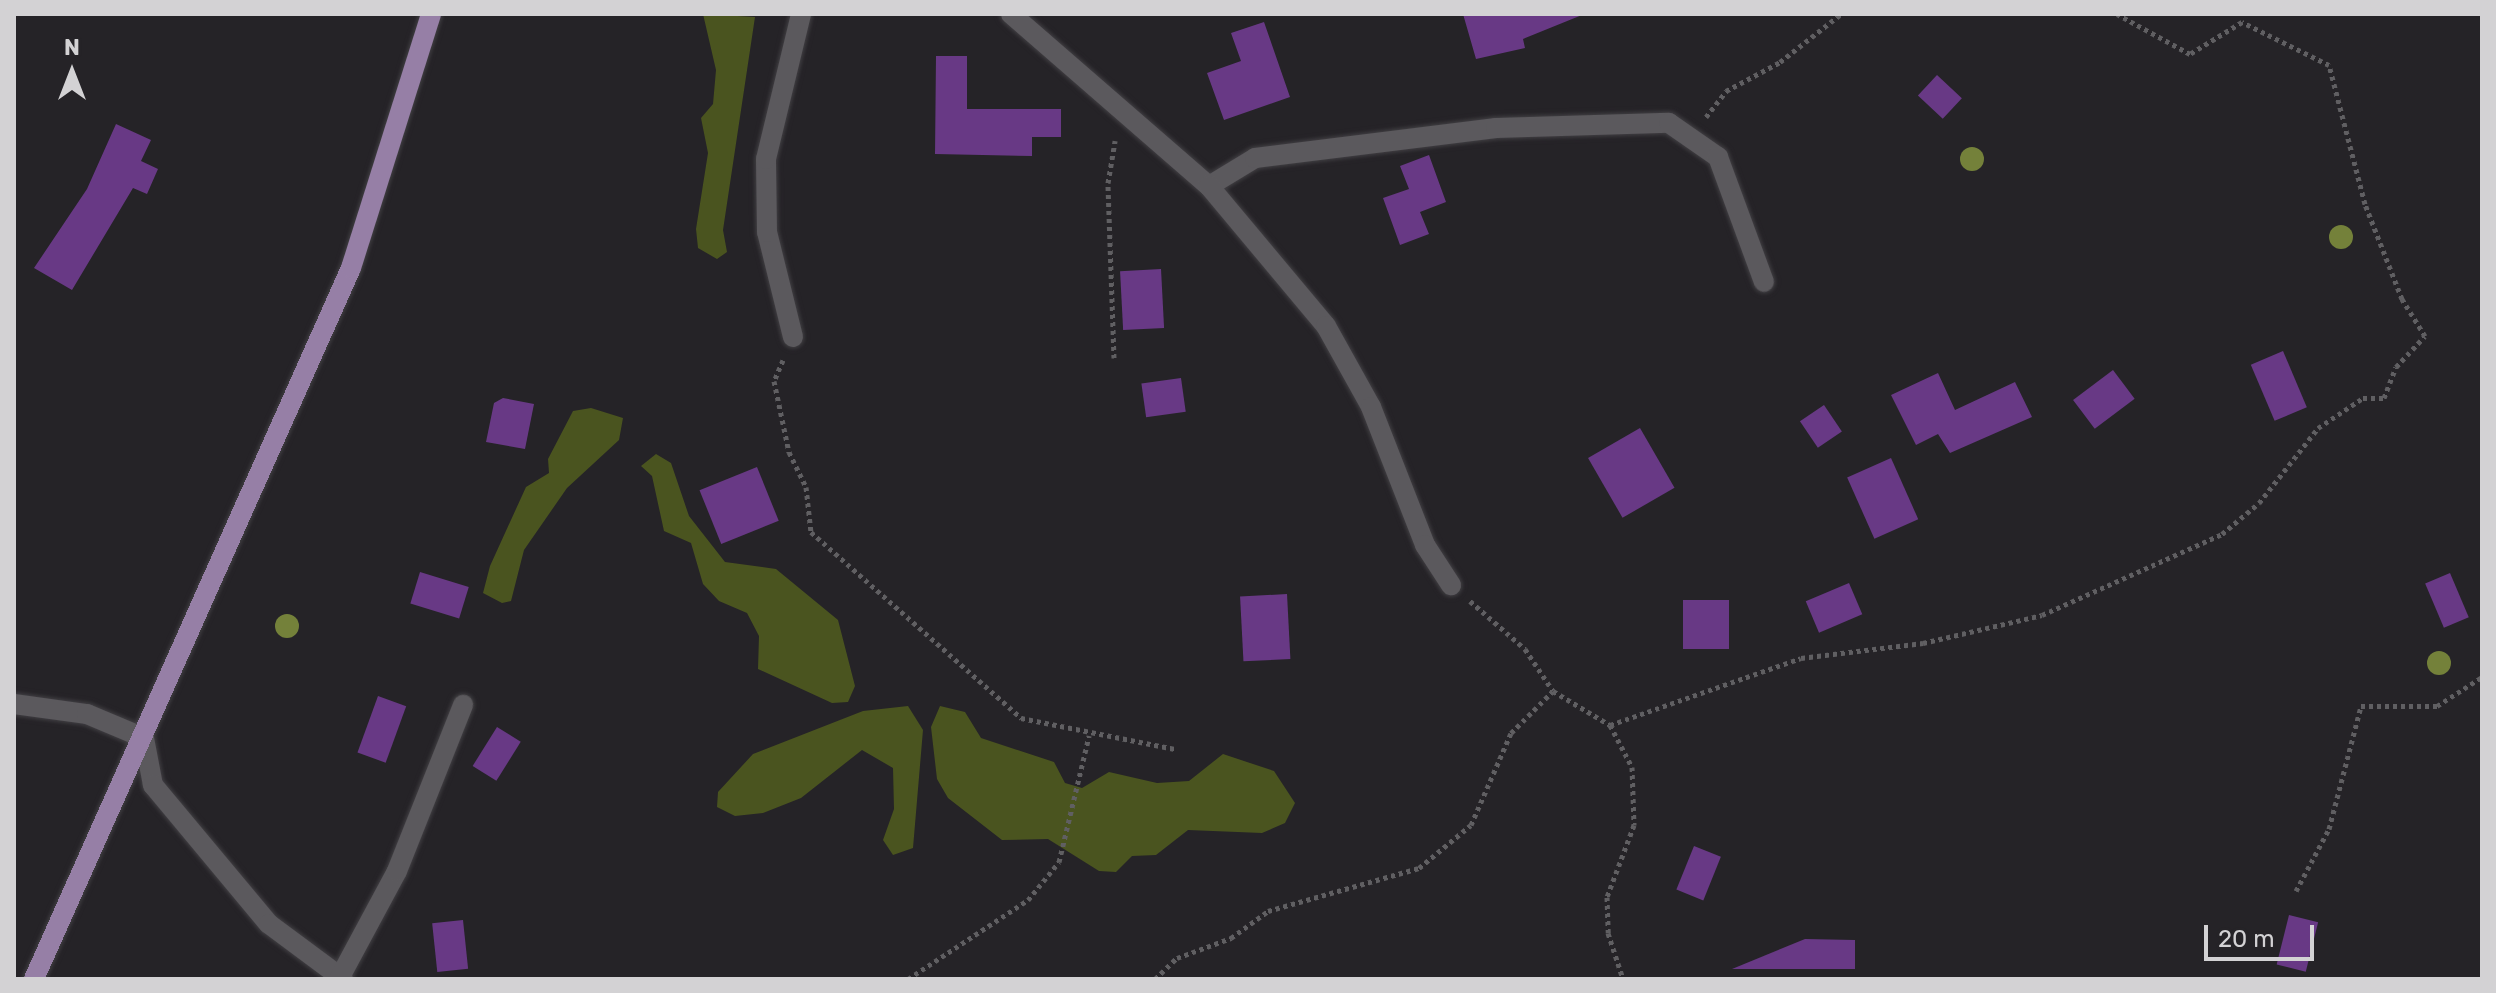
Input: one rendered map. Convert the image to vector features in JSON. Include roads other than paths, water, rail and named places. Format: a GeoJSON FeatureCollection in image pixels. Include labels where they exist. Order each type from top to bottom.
{"type":"FeatureCollection","features":[{"type":"Feature","properties":{"kind":"main road"},"geometry":{"type":"LineString","coordinates":[[34,979],[351,268],[431,14]]}},
{"type":"Feature","properties":{"kind":"street"},"geometry":{"type":"LineString","coordinates":[[793,337],[767,232],[766,159],[801,14]]}},
{"type":"Feature","properties":{"kind":"street"},"geometry":{"type":"LineString","coordinates":[[1011,14],[1209,186],[1326,326],[1371,407],[1425,545],[1451,585]]}},
{"type":"Feature","properties":{"kind":"street"},"geometry":{"type":"LineString","coordinates":[[1209,186],[1255,158],[1496,128],[1669,123],[1693,133],[1718,157],[1764,282]]}},
{"type":"Feature","properties":{"kind":"street"},"geometry":{"type":"LineString","coordinates":[[14,704],[87,714],[144,738],[153,785],[269,924],[342,978],[397,871],[463,705]]}}]}
